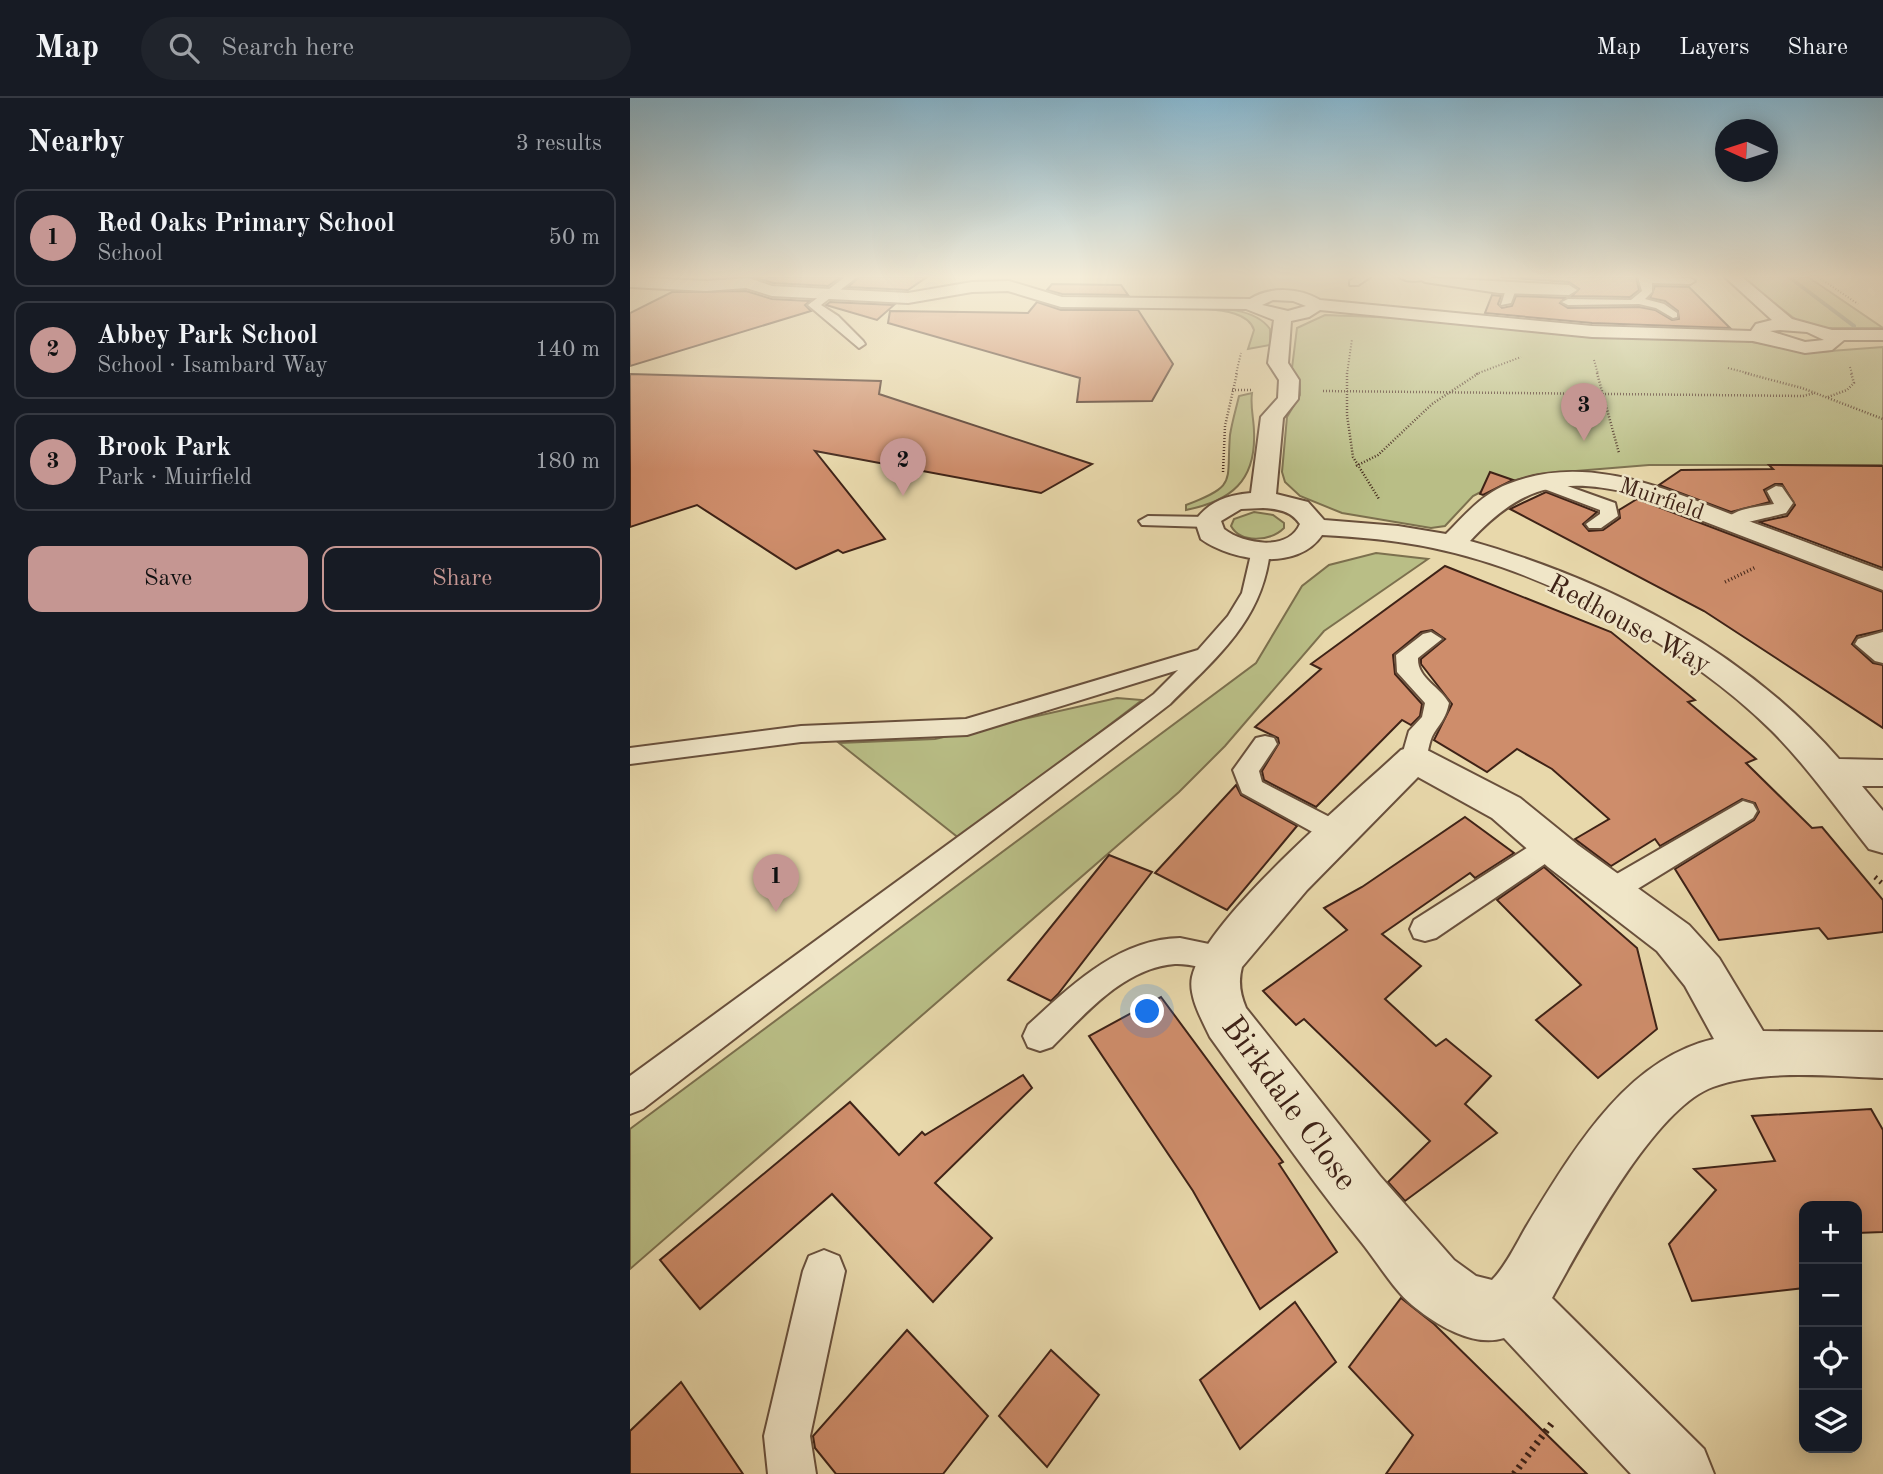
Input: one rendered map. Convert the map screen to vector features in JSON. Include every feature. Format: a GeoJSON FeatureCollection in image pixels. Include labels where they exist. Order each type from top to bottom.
{"type":"FeatureCollection","features":[{"type":"Feature","properties":{"kind":"street"},"geometry":{"type":"LineString","coordinates":[[1272,418],[1260,403],[1262,384],[1278,363],[1280,341]]}},
{"type":"Feature","properties":{"kind":"street"},"geometry":{"type":"LineString","coordinates":[[1779,341],[1815,347],[1835,341]]}},
{"type":"Feature","properties":{"kind":"street"},"geometry":{"type":"LineString","coordinates":[[1263,500],[1272,418],[1285,404],[1288,390],[1288,378],[1278,363]]}},
{"type":"Feature","properties":{"kind":"street","name":"Muirfield"},"geometry":{"type":"LineString","coordinates":[[1452,544],[1498,499],[1518,488],[1545,483],[1606,480],[1639,488],[1883,581]]}},
{"type":"Feature","properties":{"kind":"street"},"geometry":{"type":"LineString","coordinates":[[1263,500],[1300,508],[1310,516],[1313,527],[1300,542],[1261,550],[1220,541],[1211,533],[1208,522],[1212,514],[1224,507],[1263,500]]}},
{"type":"Feature","properties":{"kind":"street","name":"Redhouse Way"},"geometry":{"type":"LineString","coordinates":[[1313,527],[1375,531],[1452,544],[1563,585],[1614,608],[1701,656],[1741,684],[1783,721],[1883,838]]}},
{"type":"Feature","properties":{"kind":"street"},"geometry":{"type":"LineString","coordinates":[[1222,958],[1292,878],[1414,759],[1506,808],[1551,846],[1673,938],[1702,972],[1751,1057]]}},
{"type":"Feature","properties":{"kind":"street"},"geometry":{"type":"LineString","coordinates":[[1829,772],[1883,773]]}},
{"type":"Feature","properties":{"kind":"street","name":"Birkdale Close"},"geometry":{"type":"LineString","coordinates":[[1222,958],[1215,979],[1217,998],[1227,1022],[1432,1282],[1463,1304],[1492,1311],[1514,1304]]}},
{"type":"Feature","properties":{"kind":"street"},"geometry":{"type":"LineString","coordinates":[[1679,1474],[1514,1304],[1601,1164],[1641,1110],[1690,1071],[1751,1057],[1879,1062]]}},
{"type":"Feature","properties":{"kind":"lane"},"geometry":{"type":"LineString","coordinates":[[1545,483],[1609,508],[1609,516],[1595,524]]}},
{"type":"Feature","properties":{"kind":"lane"},"geometry":{"type":"LineString","coordinates":[[1731,522],[1750,513],[1780,509],[1784,503],[1776,491]]}},
{"type":"Feature","properties":{"kind":"lane"},"geometry":{"type":"LineString","coordinates":[[1148,521],[1208,522]]}},
{"type":"Feature","properties":{"kind":"lane"},"geometry":{"type":"LineString","coordinates":[[630,1097],[1162,699],[1206,654],[1251,595],[1261,550]]}},
{"type":"Feature","properties":{"kind":"lane"},"geometry":{"type":"LineString","coordinates":[[1883,638],[1866,644],[1883,656]]}},
{"type":"Feature","properties":{"kind":"lane"},"geometry":{"type":"LineString","coordinates":[[1414,759],[1421,732],[1433,720],[1437,703],[1431,692],[1408,674],[1405,666],[1408,655],[1431,639]]}},
{"type":"Feature","properties":{"kind":"lane"},"geometry":{"type":"LineString","coordinates":[[630,756],[801,734],[967,727],[1206,654]]}},
{"type":"Feature","properties":{"kind":"lane"},"geometry":{"type":"LineString","coordinates":[[1265,744],[1246,769],[1251,787],[1337,833]]}},
{"type":"Feature","properties":{"kind":"lane"},"geometry":{"type":"LineString","coordinates":[[1611,891],[1743,811]]}},
{"type":"Feature","properties":{"kind":"lane"},"geometry":{"type":"LineString","coordinates":[[1425,929],[1551,846]]}},
{"type":"Feature","properties":{"kind":"lane"},"geometry":{"type":"LineString","coordinates":[[1040,1036],[1080,998],[1133,963],[1174,951],[1222,958]]}},
{"type":"Feature","properties":{"kind":"lane"},"geometry":{"type":"LineString","coordinates":[[792,1474],[788,1436],[824,1271]]}},
{"type":"Feature","properties":{"kind":"path"},"geometry":{"type":"LineString","coordinates":[[1352,341],[1348,350],[1349,438],[1356,466],[1380,501],[1381,511],[1375,531]]}},
{"type":"Feature","properties":{"kind":"path"},"geometry":{"type":"LineString","coordinates":[[1168,521],[1173,504],[1206,491],[1222,475],[1225,426],[1242,346]]}},
{"type":"Feature","properties":{"kind":"path"},"geometry":{"type":"LineString","coordinates":[[1591,352],[1619,453],[1604,463],[1606,480]]}},
{"type":"Feature","properties":{"kind":"path"},"geometry":{"type":"LineString","coordinates":[[1356,466],[1376,458],[1404,428],[1449,392],[1483,370],[1526,356]]}},
{"type":"Feature","properties":{"kind":"path"},"geometry":{"type":"LineString","coordinates":[[1827,397],[1847,390],[1854,383],[1854,374],[1847,364]]}},
{"type":"Feature","properties":{"kind":"path"},"geometry":{"type":"LineString","coordinates":[[1724,367],[1815,393],[1883,419]]}},
{"type":"Feature","properties":{"kind":"path"},"geometry":{"type":"LineString","coordinates":[[1233,390],[1262,384]]}},
{"type":"Feature","properties":{"kind":"path"},"geometry":{"type":"LineString","coordinates":[[1288,390],[1803,396],[1815,393]]}},
{"type":"Feature","properties":{"kind":"path"},"geometry":{"type":"LineString","coordinates":[[1868,869],[1883,884]]}},
{"type":"Feature","properties":{"kind":"green space"},"geometry":{"type":"Polygon","coordinates":[[[1250,341],[1270,341],[1270,345],[1248,349],[1250,341]]]}},
{"type":"Feature","properties":{"kind":"green space"},"geometry":{"type":"Polygon","coordinates":[[[1295,341],[1746,341],[1817,352],[1883,347],[1883,465],[1649,465],[1539,474],[1490,487],[1473,496],[1445,526],[1431,528],[1342,513],[1300,496],[1285,482],[1282,472],[1287,417],[1300,395],[1300,383],[1292,368],[1295,341]]]}},
{"type":"Feature","properties":{"kind":"green space"},"geometry":{"type":"Polygon","coordinates":[[[1252,393],[1253,449],[1251,464],[1245,476],[1238,486],[1216,501],[1186,510],[1186,505],[1222,487],[1226,480],[1230,435],[1239,396],[1252,393]]]}},
{"type":"Feature","properties":{"kind":"green space"},"geometry":{"type":"Polygon","coordinates":[[[1254,512],[1273,515],[1284,523],[1284,528],[1272,536],[1256,539],[1242,536],[1231,526],[1234,519],[1254,512]]]}},
{"type":"Feature","properties":{"kind":"green space"},"geometry":{"type":"Polygon","coordinates":[[[1376,553],[1428,559],[1324,631],[1225,746],[1179,792],[630,1269],[630,1129],[1256,663],[1302,586],[1329,565],[1376,553]]]}},
{"type":"Feature","properties":{"kind":"green space"},"geometry":{"type":"Polygon","coordinates":[[[1117,698],[1142,700],[960,839],[839,743],[935,739],[1117,698]]]}},
{"type":"Feature","properties":{"kind":"building"},"geometry":{"type":"Polygon","coordinates":[[[630,341],[712,341],[630,366],[630,341]]]}},
{"type":"Feature","properties":{"kind":"building"},"geometry":{"type":"Polygon","coordinates":[[[952,341],[1158,341],[1173,364],[1152,401],[1077,402],[1080,378],[952,341]]]}},
{"type":"Feature","properties":{"kind":"building"},"geometry":{"type":"Polygon","coordinates":[[[630,374],[881,381],[879,394],[1092,464],[1041,493],[815,451],[885,539],[843,553],[838,550],[796,569],[697,505],[630,527],[630,374]]]}},
{"type":"Feature","properties":{"kind":"building"},"geometry":{"type":"Polygon","coordinates":[[[1769,465],[1883,466],[1883,568],[1759,522],[1787,516],[1795,505],[1782,484],[1775,484],[1764,490],[1770,502],[1731,512],[1659,485],[1681,470],[1773,469],[1769,465]]]}},
{"type":"Feature","properties":{"kind":"building"},"geometry":{"type":"Polygon","coordinates":[[[1490,472],[1513,480],[1480,494],[1490,472]]]}},
{"type":"Feature","properties":{"kind":"building"},"geometry":{"type":"Polygon","coordinates":[[[1546,492],[1597,512],[1583,524],[1589,531],[1603,530],[1620,518],[1619,510],[1637,499],[1883,592],[1883,630],[1857,636],[1852,644],[1873,663],[1883,665],[1883,728],[1704,611],[1510,509],[1546,492]]]}},
{"type":"Feature","properties":{"kind":"building"},"geometry":{"type":"Polygon","coordinates":[[[1445,566],[1611,632],[1695,700],[1688,702],[1756,759],[1746,763],[1812,828],[1822,827],[1883,900],[1883,932],[1828,939],[1819,928],[1719,940],[1675,869],[1754,820],[1759,812],[1755,803],[1742,799],[1660,846],[1655,839],[1611,866],[1575,839],[1609,819],[1552,769],[1517,749],[1487,772],[1434,740],[1452,704],[1421,664],[1421,659],[1445,639],[1432,630],[1421,632],[1393,655],[1395,674],[1422,704],[1420,716],[1411,725],[1402,720],[1316,807],[1264,780],[1262,771],[1279,743],[1278,738],[1255,727],[1321,669],[1311,664],[1445,566]]]}},
{"type":"Feature","properties":{"kind":"building"},"geometry":{"type":"Polygon","coordinates":[[[1236,785],[1241,795],[1297,826],[1227,910],[1155,873],[1236,785]]]}},
{"type":"Feature","properties":{"kind":"building"},"geometry":{"type":"Polygon","coordinates":[[[1465,817],[1514,853],[1475,878],[1470,873],[1382,934],[1421,966],[1385,999],[1436,1046],[1446,1039],[1491,1076],[1465,1104],[1497,1133],[1405,1201],[1388,1182],[1430,1141],[1304,1019],[1296,1025],[1263,991],[1347,930],[1324,908],[1362,887],[1465,817]]]}},
{"type":"Feature","properties":{"kind":"building"},"geometry":{"type":"Polygon","coordinates":[[[1109,855],[1152,872],[1058,994],[1051,1001],[1008,980],[1109,855]]]}},
{"type":"Feature","properties":{"kind":"building"},"geometry":{"type":"Polygon","coordinates":[[[1544,867],[1637,948],[1657,1029],[1598,1078],[1536,1020],[1581,985],[1497,900],[1544,867]]]}},
{"type":"Feature","properties":{"kind":"building"},"geometry":{"type":"Polygon","coordinates":[[[1161,997],[1283,1162],[1279,1164],[1337,1252],[1260,1309],[1193,1191],[1089,1036],[1161,997]]]}},
{"type":"Feature","properties":{"kind":"building"},"geometry":{"type":"Polygon","coordinates":[[[1023,1075],[1032,1088],[935,1183],[992,1238],[933,1302],[832,1194],[700,1309],[660,1260],[850,1102],[899,1155],[922,1132],[925,1135],[1023,1075]]]}},
{"type":"Feature","properties":{"kind":"building"},"geometry":{"type":"Polygon","coordinates":[[[1871,1109],[1883,1130],[1883,1232],[1862,1233],[1862,1201],[1799,1201],[1799,1289],[1692,1301],[1669,1244],[1716,1190],[1694,1169],[1775,1161],[1752,1116],[1871,1109]]]}},
{"type":"Feature","properties":{"kind":"building"},"geometry":{"type":"Polygon","coordinates":[[[1401,1298],[1434,1324],[1587,1474],[1386,1474],[1413,1435],[1349,1367],[1401,1298]]]}},
{"type":"Feature","properties":{"kind":"building"},"geometry":{"type":"Polygon","coordinates":[[[1295,1302],[1336,1362],[1240,1449],[1200,1380],[1295,1302]]]}},
{"type":"Feature","properties":{"kind":"building"},"geometry":{"type":"Polygon","coordinates":[[[907,1330],[988,1416],[943,1474],[836,1474],[815,1448],[813,1436],[907,1330]]]}},
{"type":"Feature","properties":{"kind":"building"},"geometry":{"type":"Polygon","coordinates":[[[1051,1350],[1099,1395],[1047,1467],[999,1416],[1051,1350]]]}},
{"type":"Feature","properties":{"kind":"building"},"geometry":{"type":"Polygon","coordinates":[[[681,1382],[743,1474],[630,1474],[630,1431],[681,1382]]]}},
{"type":"Feature","properties":{"kind":"place","name":"Brook Park"},"geometry":{"type":"Point","coordinates":[1584,441]}},
{"type":"Feature","properties":{"kind":"place","name":"Abbey Park School"},"geometry":{"type":"Point","coordinates":[903,496]}},
{"type":"Feature","properties":{"kind":"place","name":"Red Oaks Primary School"},"geometry":{"type":"Point","coordinates":[776,912]}}]}
